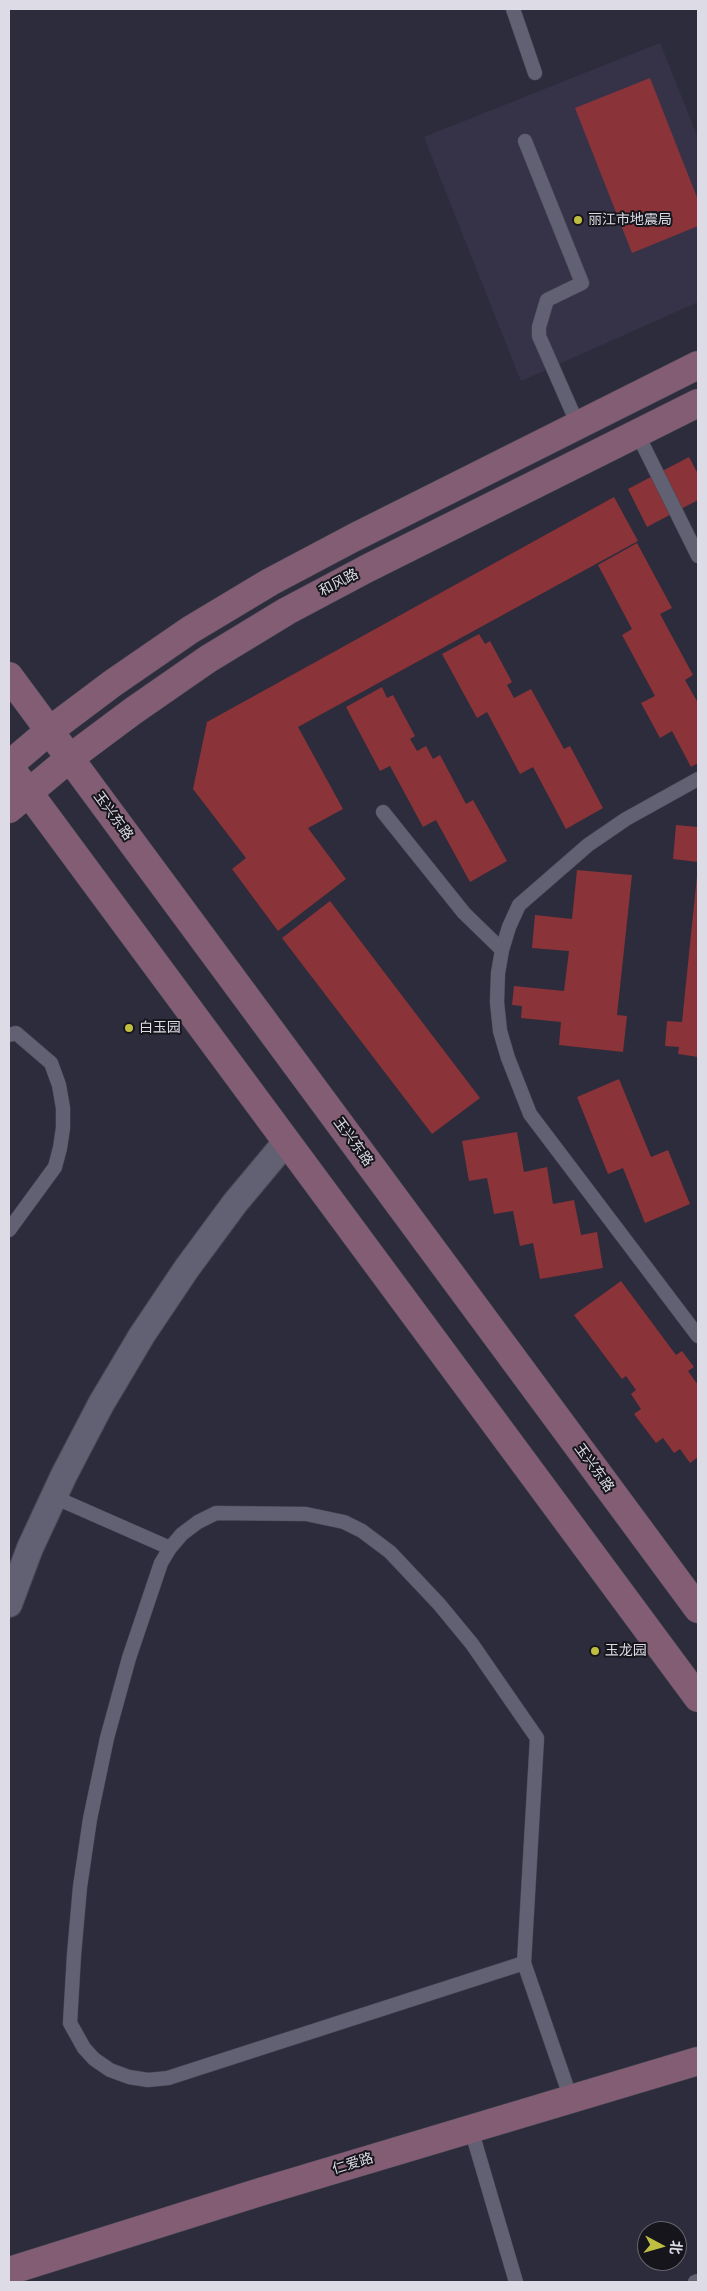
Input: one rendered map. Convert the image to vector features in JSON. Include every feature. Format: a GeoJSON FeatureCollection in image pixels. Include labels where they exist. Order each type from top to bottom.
{"type":"FeatureCollection","features":[{"type":"Feature","properties":{"kind":"main road"},"geometry":{"type":"LineString","coordinates":[[698,365],[353,538],[270,582],[190,630],[113,683],[49,730],[9,766],[19,801],[286,1142],[698,1698]]}},
{"type":"Feature","properties":{"kind":"main road","name":"和风路"},"geometry":{"type":"LineString","coordinates":[[19,801],[70,758],[133,711],[208,659],[287,611],[698,403]]}},
{"type":"Feature","properties":{"kind":"main road","name":"玉兴东路"},"geometry":{"type":"LineString","coordinates":[[9,676],[698,1609]]}},
{"type":"Feature","properties":{"kind":"main road","name":"仁爱路"},"geometry":{"type":"LineString","coordinates":[[9,2271],[260,2192],[698,2060]]}},
{"type":"Feature","properties":{"kind":"street"},"geometry":{"type":"LineString","coordinates":[[9,1604],[30,1548],[54,1497],[101,1404],[142,1334],[219,1225],[286,1142]]}},
{"type":"Feature","properties":{"kind":"lane"},"geometry":{"type":"LineString","coordinates":[[513,9],[536,72]]}},
{"type":"Feature","properties":{"kind":"lane"},"geometry":{"type":"LineString","coordinates":[[524,141],[582,283],[547,300],[539,327],[539,336],[578,425]]}},
{"type":"Feature","properties":{"kind":"lane"},"geometry":{"type":"LineString","coordinates":[[637,433],[698,556]]}},
{"type":"Feature","properties":{"kind":"lane"},"geometry":{"type":"LineString","coordinates":[[698,779],[626,819],[588,845],[519,905],[509,927],[502,950],[498,973],[497,1002],[500,1031],[508,1058],[530,1114],[698,1336]]}},
{"type":"Feature","properties":{"kind":"lane"},"geometry":{"type":"LineString","coordinates":[[383,812],[464,912],[502,950]]}},
{"type":"Feature","properties":{"kind":"lane"},"geometry":{"type":"LineString","coordinates":[[9,1035],[16,1033],[51,1063],[59,1085],[63,1108],[63,1128],[55,1167],[9,1230]]}},
{"type":"Feature","properties":{"kind":"lane"},"geometry":{"type":"LineString","coordinates":[[54,1497],[170,1548]]}},
{"type":"Feature","properties":{"kind":"lane"},"geometry":{"type":"LineString","coordinates":[[524,1964],[168,2078],[148,2080],[128,2078],[110,2070],[84,2048],[70,2023],[80,1887],[90,1819],[108,1738],[130,1658],[161,1564],[170,1548],[182,1534],[198,1522],[216,1514],[306,1514],[344,1522],[362,1531],[390,1552],[439,1604],[472,1644],[537,1738],[524,1964],[571,2098]]}},
{"type":"Feature","properties":{"kind":"lane"},"geometry":{"type":"LineString","coordinates":[[471,2129],[516,2282]]}},
{"type":"Feature","properties":{"kind":"shaded area","name":"丽江市地震局"},"geometry":{"type":"Polygon","coordinates":[[[660,43],[698,138],[698,302],[521,381],[424,137],[660,43]]]}},
{"type":"Feature","properties":{"kind":"building"},"geometry":{"type":"Polygon","coordinates":[[[650,78],[698,200],[698,226],[632,253],[575,108],[650,78]]]}},
{"type":"Feature","properties":{"kind":"building"},"geometry":{"type":"Polygon","coordinates":[[[689,457],[698,474],[698,500],[647,527],[628,489],[689,457]]]}},
{"type":"Feature","properties":{"kind":"building"},"geometry":{"type":"Polygon","coordinates":[[[614,497],[638,541],[298,727],[343,809],[308,828],[346,879],[278,931],[232,869],[246,858],[193,789],[207,722],[614,497]]]}},
{"type":"Feature","properties":{"kind":"building"},"geometry":{"type":"Polygon","coordinates":[[[637,543],[672,608],[660,614],[693,675],[685,680],[698,703],[698,763],[691,767],[672,731],[660,738],[641,703],[655,696],[622,635],[632,629],[598,565],[637,543]]]}},
{"type":"Feature","properties":{"kind":"building"},"geometry":{"type":"Polygon","coordinates":[[[479,634],[485,644],[490,641],[512,682],[507,685],[514,698],[531,689],[564,749],[570,746],[603,808],[566,829],[533,767],[520,774],[487,712],[477,718],[442,654],[479,634]]]}},
{"type":"Feature","properties":{"kind":"building"},"geometry":{"type":"Polygon","coordinates":[[[382,687],[387,698],[393,695],[415,736],[410,739],[417,751],[426,746],[433,759],[440,755],[466,804],[473,800],[507,861],[470,882],[436,820],[423,827],[390,766],[380,771],[346,707],[382,687]]]}},
{"type":"Feature","properties":{"kind":"building"},"geometry":{"type":"Polygon","coordinates":[[[676,825],[698,827],[698,862],[673,859],[676,825]]]}},
{"type":"Feature","properties":{"kind":"building"},"geometry":{"type":"Polygon","coordinates":[[[577,870],[632,875],[617,1015],[627,1016],[623,1052],[559,1045],[561,1022],[521,1018],[522,1006],[512,1005],[514,986],[564,991],[569,951],[532,948],[535,915],[572,919],[577,870]]]}},
{"type":"Feature","properties":{"kind":"building"},"geometry":{"type":"Polygon","coordinates":[[[697,876],[698,1057],[678,1054],[679,1047],[665,1046],[667,1021],[682,1022],[697,876]]]}},
{"type":"Feature","properties":{"kind":"building"},"geometry":{"type":"Polygon","coordinates":[[[330,901],[480,1098],[432,1134],[282,938],[330,901]]]}},
{"type":"Feature","properties":{"kind":"building"},"geometry":{"type":"Polygon","coordinates":[[[619,1079],[651,1157],[668,1150],[690,1204],[645,1223],[623,1168],[608,1174],[577,1097],[619,1079]]]}},
{"type":"Feature","properties":{"kind":"building"},"geometry":{"type":"Polygon","coordinates":[[[517,1132],[524,1172],[547,1167],[553,1204],[574,1200],[581,1235],[597,1232],[603,1268],[540,1279],[533,1243],[520,1246],[513,1211],[494,1214],[487,1178],[469,1181],[462,1141],[517,1132]]]}},
{"type":"Feature","properties":{"kind":"building"},"geometry":{"type":"Polygon","coordinates":[[[621,1281],[676,1355],[682,1351],[694,1367],[688,1371],[698,1385],[698,1457],[690,1463],[680,1449],[674,1453],[663,1438],[656,1443],[634,1414],[641,1409],[631,1394],[636,1390],[626,1376],[622,1379],[574,1315],[621,1281]]]}},
{"type":"Feature","properties":{"kind":"place","name":"丽江市地震局"},"geometry":{"type":"Point","coordinates":[578,220]}},
{"type":"Feature","properties":{"kind":"place","name":"白玉园"},"geometry":{"type":"Point","coordinates":[129,1028]}},
{"type":"Feature","properties":{"kind":"place","name":"玉龙园"},"geometry":{"type":"Point","coordinates":[595,1651]}}]}
